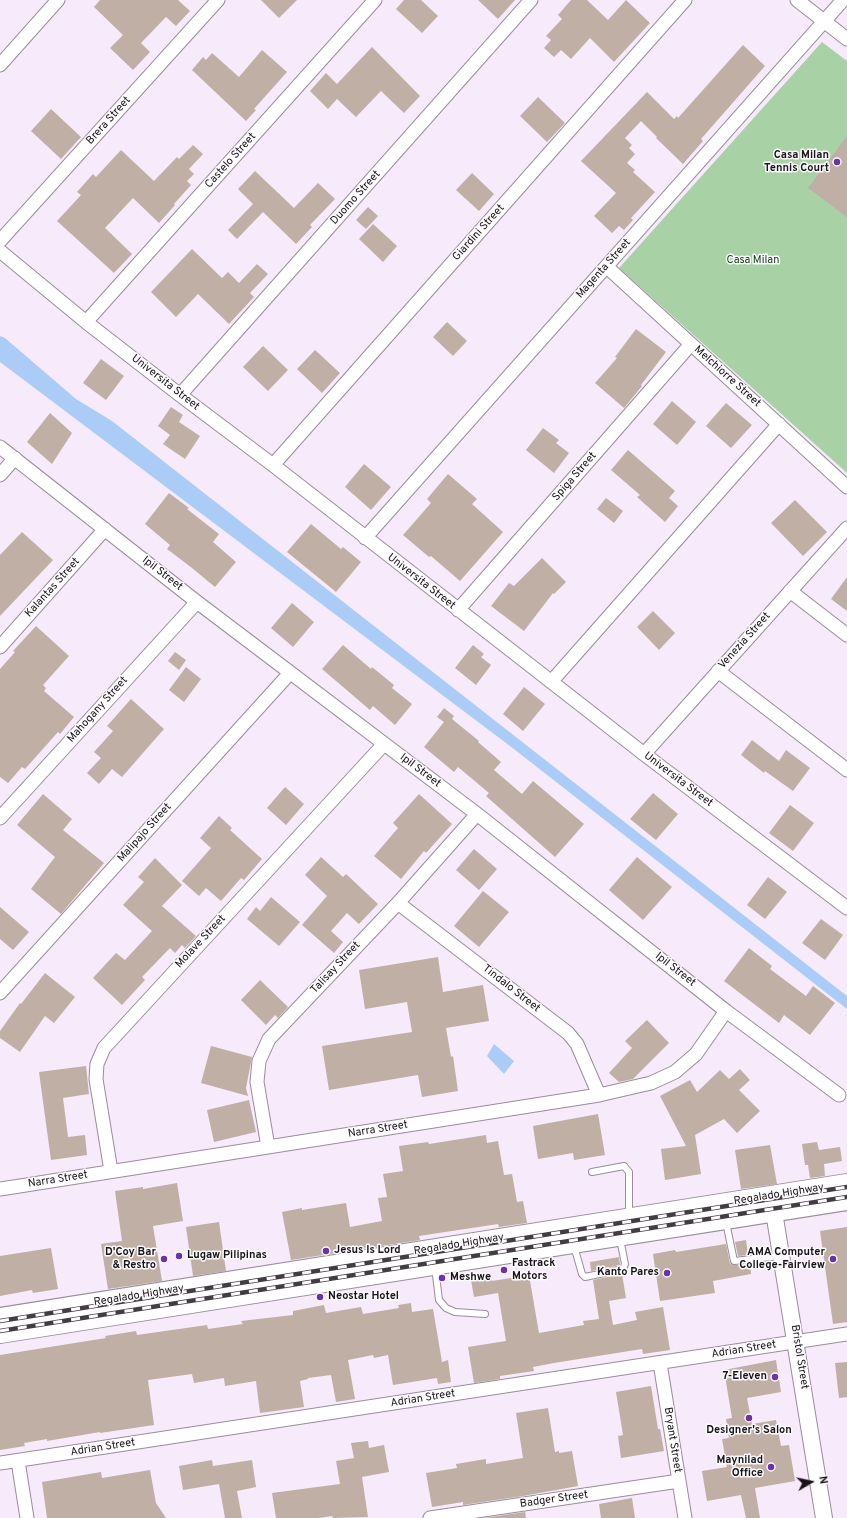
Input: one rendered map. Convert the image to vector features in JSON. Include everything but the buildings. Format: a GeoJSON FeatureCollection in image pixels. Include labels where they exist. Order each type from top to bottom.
{"type":"FeatureCollection","features":[{"type":"Feature","properties":{"kind":"main road","name":"Regalado Highway"},"geometry":{"type":"LineString","coordinates":[[620,1226],[726,1219],[773,1204],[847,1184]]}},
{"type":"Feature","properties":{"kind":"main road","name":"Regalado Highway"},"geometry":{"type":"LineString","coordinates":[[0,1333],[433,1257],[620,1226],[773,1204],[847,1200]]}},
{"type":"Feature","properties":{"kind":"main road","name":"Regalado Highway"},"geometry":{"type":"LineString","coordinates":[[0,1318],[433,1257]]}},
{"type":"Feature","properties":{"kind":"street"},"geometry":{"type":"LineString","coordinates":[[0,65],[58,0]]}},
{"type":"Feature","properties":{"kind":"street","name":"Brera Street"},"geometry":{"type":"LineString","coordinates":[[0,241],[218,0]]}},
{"type":"Feature","properties":{"kind":"street","name":"Castelo Street"},"geometry":{"type":"LineString","coordinates":[[86,322],[375,0]]}},
{"type":"Feature","properties":{"kind":"street","name":"Duomo Street"},"geometry":{"type":"LineString","coordinates":[[180,395],[531,0]]}},
{"type":"Feature","properties":{"kind":"street","name":"Giardini Street"},"geometry":{"type":"LineString","coordinates":[[273,465],[685,0]]}},
{"type":"Feature","properties":{"kind":"street"},"geometry":{"type":"LineString","coordinates":[[797,0],[847,39]]}},
{"type":"Feature","properties":{"kind":"street","name":"Magenta Street"},"geometry":{"type":"LineString","coordinates":[[364,538],[607,267],[843,0]]}},
{"type":"Feature","properties":{"kind":"street","name":"Universita Street"},"geometry":{"type":"LineString","coordinates":[[0,251],[86,322],[273,465],[364,538],[847,908]]}},
{"type":"Feature","properties":{"kind":"street","name":"Melchiorre Street"},"geometry":{"type":"LineString","coordinates":[[607,267],[847,487]]}},
{"type":"Feature","properties":{"kind":"street","name":"Spiga Street"},"geometry":{"type":"LineString","coordinates":[[458,610],[691,344]]}},
{"type":"Feature","properties":{"kind":"street"},"geometry":{"type":"LineString","coordinates":[[551,682],[779,424]]}},
{"type":"Feature","properties":{"kind":"street","name":"Ipil Street"},"geometry":{"type":"LineString","coordinates":[[0,447],[197,602],[477,814],[726,1011],[839,1095]]}},
{"type":"Feature","properties":{"kind":"street"},"geometry":{"type":"LineString","coordinates":[[0,475],[15,458]]}},
{"type":"Feature","properties":{"kind":"street","name":"Venezia Street"},"geometry":{"type":"LineString","coordinates":[[644,754],[847,528]]}},
{"type":"Feature","properties":{"kind":"street","name":"Kalantas Street"},"geometry":{"type":"LineString","coordinates":[[0,647],[106,529]]}},
{"type":"Feature","properties":{"kind":"street"},"geometry":{"type":"LineString","coordinates":[[790,591],[847,635]]}},
{"type":"Feature","properties":{"kind":"street","name":"Mahogany Street"},"geometry":{"type":"LineString","coordinates":[[0,818],[197,602]]}},
{"type":"Feature","properties":{"kind":"street"},"geometry":{"type":"LineString","coordinates":[[718,671],[847,770]]}},
{"type":"Feature","properties":{"kind":"street","name":"Malipajo Street"},"geometry":{"type":"LineString","coordinates":[[0,992],[290,672]]}},
{"type":"Feature","properties":{"kind":"street","name":"Molave Street"},"geometry":{"type":"LineString","coordinates":[[111,1171],[96,1079],[97,1064],[104,1048],[384,744]]}},
{"type":"Feature","properties":{"kind":"street","name":"Talisay Street"},"geometry":{"type":"LineString","coordinates":[[268,1147],[258,1082],[259,1061],[269,1039],[398,902],[477,814]]}},
{"type":"Feature","properties":{"kind":"street","name":"Tindalo Street"},"geometry":{"type":"LineString","coordinates":[[398,902],[568,1033],[577,1044],[599,1095]]}},
{"type":"Feature","properties":{"kind":"street","name":"Narra Street"},"geometry":{"type":"LineString","coordinates":[[0,1189],[599,1095],[651,1083],[675,1072],[696,1054],[726,1011]]}},
{"type":"Feature","properties":{"kind":"street","name":"Bristol Street"},"geometry":{"type":"LineString","coordinates":[[773,1204],[797,1342],[824,1518]]}},
{"type":"Feature","properties":{"kind":"street","name":"Adrian Street"},"geometry":{"type":"LineString","coordinates":[[0,1464],[847,1334]]}},
{"type":"Feature","properties":{"kind":"street","name":"Bryant Street"},"geometry":{"type":"LineString","coordinates":[[660,1363],[685,1518]]}},
{"type":"Feature","properties":{"kind":"street"},"geometry":{"type":"LineString","coordinates":[[18,1461],[27,1518]]}},
{"type":"Feature","properties":{"kind":"street","name":"Badger Street"},"geometry":{"type":"LineString","coordinates":[[430,1518],[679,1481]]}},
{"type":"Feature","properties":{"kind":"lane"},"geometry":{"type":"LineString","coordinates":[[572,1235],[582,1274],[585,1277],[623,1269],[625,1264],[620,1226],[629,1172],[624,1166],[592,1172]]}},
{"type":"Feature","properties":{"kind":"lane"},"geometry":{"type":"LineString","coordinates":[[726,1219],[734,1261],[782,1256]]}},
{"type":"Feature","properties":{"kind":"lane"},"geometry":{"type":"LineString","coordinates":[[433,1257],[439,1300],[446,1308],[455,1312],[485,1314]]}},
{"type":"Feature","properties":{"kind":"green space","name":"Casa Milan"},"geometry":{"type":"Polygon","coordinates":[[[822,42],[847,61],[847,473],[619,268],[822,42]]]}},
{"type":"Feature","properties":{"kind":"water"},"geometry":{"type":"Polygon","coordinates":[[[0,336],[5,338],[76,399],[112,421],[847,996],[847,1009],[510,746],[0,362],[0,336]]]}},
{"type":"Feature","properties":{"kind":"water"},"geometry":{"type":"Polygon","coordinates":[[[494,1044],[514,1061],[504,1074],[487,1056],[494,1044]]]}},
{"type":"Feature","properties":{"kind":"railway"},"geometry":{"type":"LineString","coordinates":[[0,1321],[847,1187]]}},
{"type":"Feature","properties":{"kind":"railway"},"geometry":{"type":"LineString","coordinates":[[0,1331],[847,1197]]}},
{"type":"Feature","properties":{"kind":"place","name":"Casa Milan Tennis Court"},"geometry":{"type":"Point","coordinates":[837,162]}},
{"type":"Feature","properties":{"kind":"place","name":"Jesus Is Lord"},"geometry":{"type":"Point","coordinates":[326,1251]}},
{"type":"Feature","properties":{"kind":"place","name":"Lugaw Pilipinas"},"geometry":{"type":"Point","coordinates":[179,1256]}},
{"type":"Feature","properties":{"kind":"place","name":"D'Coy Bar & Restro"},"geometry":{"type":"Point","coordinates":[164,1259]}},
{"type":"Feature","properties":{"kind":"place","name":"AMA Computer College-Fairview"},"geometry":{"type":"Point","coordinates":[833,1259]}},
{"type":"Feature","properties":{"kind":"place","name":"Fastrack Motors"},"geometry":{"type":"Point","coordinates":[504,1270]}},
{"type":"Feature","properties":{"kind":"place","name":"Kanto Pares"},"geometry":{"type":"Point","coordinates":[667,1273]}},
{"type":"Feature","properties":{"kind":"place","name":"Meshwe"},"geometry":{"type":"Point","coordinates":[442,1278]}},
{"type":"Feature","properties":{"kind":"place","name":"Neostar Hotel"},"geometry":{"type":"Point","coordinates":[320,1297]}},
{"type":"Feature","properties":{"kind":"place","name":"7-Eleven"},"geometry":{"type":"Point","coordinates":[775,1377]}},
{"type":"Feature","properties":{"kind":"place","name":"Designer's Salon"},"geometry":{"type":"Point","coordinates":[749,1418]}},
{"type":"Feature","properties":{"kind":"place","name":"Maynilad Office"},"geometry":{"type":"Point","coordinates":[771,1467]}}]}
